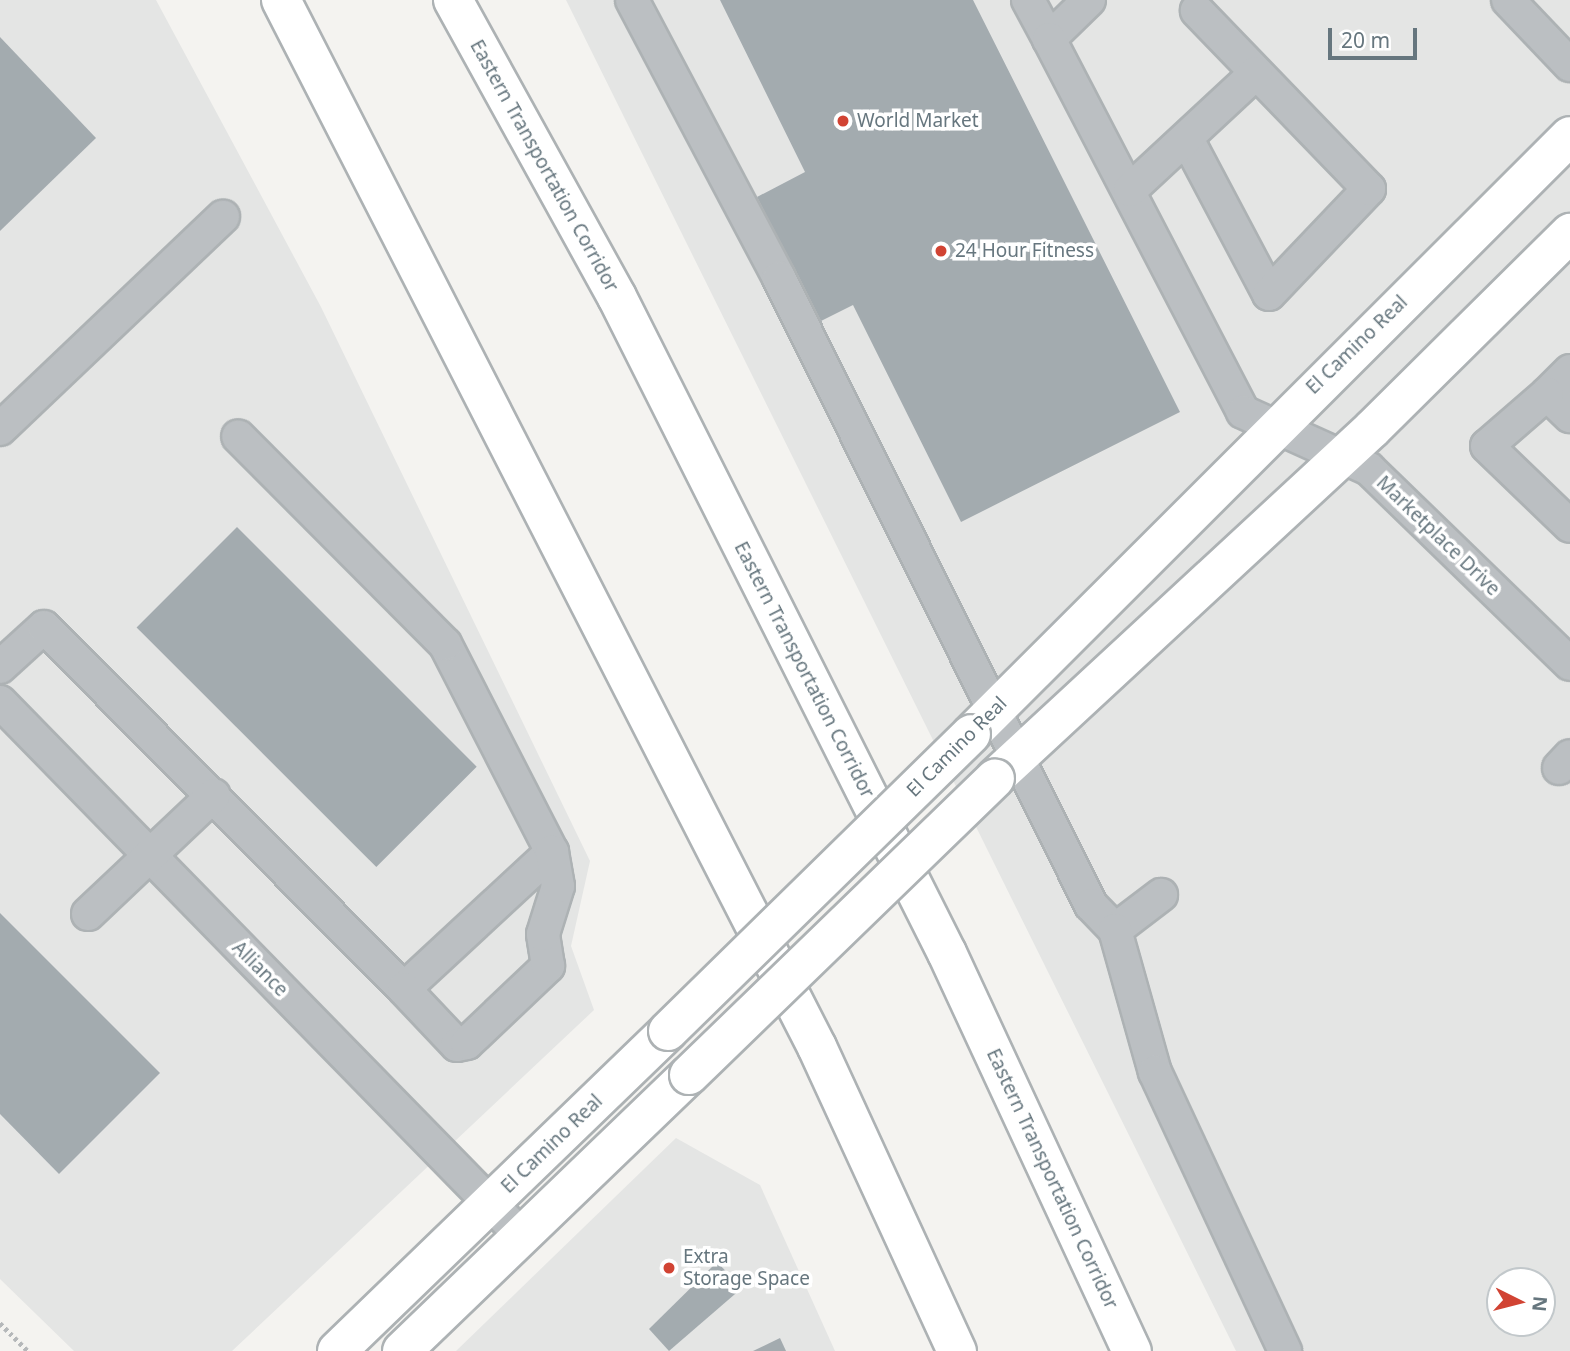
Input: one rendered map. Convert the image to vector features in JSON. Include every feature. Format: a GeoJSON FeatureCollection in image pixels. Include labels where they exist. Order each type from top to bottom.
{"type":"FeatureCollection","features":[{"type":"Feature","properties":{"kind":"main road"},"geometry":{"type":"LineString","coordinates":[[281,0],[817,1047],[957,1351]]}},
{"type":"Feature","properties":{"kind":"main road","name":"Eastern Transportation Corridor"},"geometry":{"type":"LineString","coordinates":[[453,0],[617,297],[947,953],[1132,1351]]}},
{"type":"Feature","properties":{"kind":"main road","name":"El Camino Real"},"geometry":{"type":"LineString","coordinates":[[337,1351],[983,722],[1271,428],[1570,136]]}},
{"type":"Feature","properties":{"kind":"main road"},"geometry":{"type":"LineString","coordinates":[[402,1351],[1007,768],[1565,249]]}},
{"type":"Feature","properties":{"kind":"street"},"geometry":{"type":"LineString","coordinates":[[632,0],[983,722],[1007,768],[1091,905],[1115,930],[1155,1072],[1284,1351]]}},
{"type":"Feature","properties":{"kind":"street","name":"Marketplace Drive"},"geometry":{"type":"LineString","coordinates":[[1028,0],[1130,190],[1243,412],[1271,428],[1369,469],[1570,664]]}},
{"type":"Feature","properties":{"kind":"street"},"geometry":{"type":"LineString","coordinates":[[1049,38],[1089,0]]}},
{"type":"Feature","properties":{"kind":"street"},"geometry":{"type":"LineString","coordinates":[[1508,0],[1570,65]]}},
{"type":"Feature","properties":{"kind":"street"},"geometry":{"type":"LineString","coordinates":[[1187,139],[1269,294],[1369,189],[1196,11]]}},
{"type":"Feature","properties":{"kind":"street"},"geometry":{"type":"LineString","coordinates":[[1130,190],[1255,74]]}},
{"type":"Feature","properties":{"kind":"street"},"geometry":{"type":"LineString","coordinates":[[0,429],[223,218]]}},
{"type":"Feature","properties":{"kind":"street"},"geometry":{"type":"LineString","coordinates":[[1570,371],[1487,446],[1570,526]]}},
{"type":"Feature","properties":{"kind":"street"},"geometry":{"type":"LineString","coordinates":[[1547,394],[1570,416]]}},
{"type":"Feature","properties":{"kind":"street"},"geometry":{"type":"LineString","coordinates":[[0,667],[44,627],[214,795],[457,1045],[467,1043],[548,966],[543,934],[558,886],[552,852],[445,644],[237,436]]}},
{"type":"Feature","properties":{"kind":"street","name":"Alliance"},"geometry":{"type":"LineString","coordinates":[[0,702],[522,1235]]}},
{"type":"Feature","properties":{"kind":"street"},"geometry":{"type":"LineString","coordinates":[[88,914],[147,855],[214,795]]}},
{"type":"Feature","properties":{"kind":"street"},"geometry":{"type":"LineString","coordinates":[[404,989],[552,852]]}},
{"type":"Feature","properties":{"kind":"street"},"geometry":{"type":"LineString","coordinates":[[1115,930],[1161,895]]}},
{"type":"Feature","properties":{"kind":"path"},"geometry":{"type":"LineString","coordinates":[[0,1323],[27,1351]]}},
{"type":"Feature","properties":{"kind":"shaded area"},"geometry":{"type":"Polygon","coordinates":[[[0,0],[156,0],[321,307],[590,861],[571,946],[594,1010],[232,1351],[74,1351],[0,1279],[0,0]]]}},
{"type":"Feature","properties":{"kind":"shaded area"},"geometry":{"type":"Polygon","coordinates":[[[566,0],[1570,0],[1570,1351],[1236,1351],[566,0]]]}},
{"type":"Feature","properties":{"kind":"shaded area","name":"Extra Storage Space"},"geometry":{"type":"Polygon","coordinates":[[[676,1138],[760,1185],[835,1351],[456,1351],[676,1138]]]}},
{"type":"Feature","properties":{"kind":"building","name":"24 Hour Fitness"},"geometry":{"type":"Polygon","coordinates":[[[720,0],[973,0],[1180,412],[961,522],[853,305],[819,322],[757,197],[805,172],[720,0]]]}},
{"type":"Feature","properties":{"kind":"building"},"geometry":{"type":"Polygon","coordinates":[[[0,37],[96,138],[0,231],[0,37]]]}},
{"type":"Feature","properties":{"kind":"building"},"geometry":{"type":"Polygon","coordinates":[[[237,527],[477,767],[376,867],[137,627],[237,527]]]}},
{"type":"Feature","properties":{"kind":"building"},"geometry":{"type":"Polygon","coordinates":[[[0,913],[160,1073],[59,1174],[0,1114],[0,913]]]}},
{"type":"Feature","properties":{"kind":"building"},"geometry":{"type":"Polygon","coordinates":[[[717,1262],[742,1288],[669,1351],[649,1329],[717,1262]]]}},
{"type":"Feature","properties":{"kind":"building"},"geometry":{"type":"Polygon","coordinates":[[[780,1338],[786,1351],[753,1351],[780,1338]]]}},
{"type":"Feature","properties":{"kind":"place","name":"World Market"},"geometry":{"type":"Point","coordinates":[843,121]}},
{"type":"Feature","properties":{"kind":"place","name":"24 Hour Fitness"},"geometry":{"type":"Point","coordinates":[941,251]}},
{"type":"Feature","properties":{"kind":"place","name":"Extra Storage Space"},"geometry":{"type":"Point","coordinates":[669,1268]}}]}
